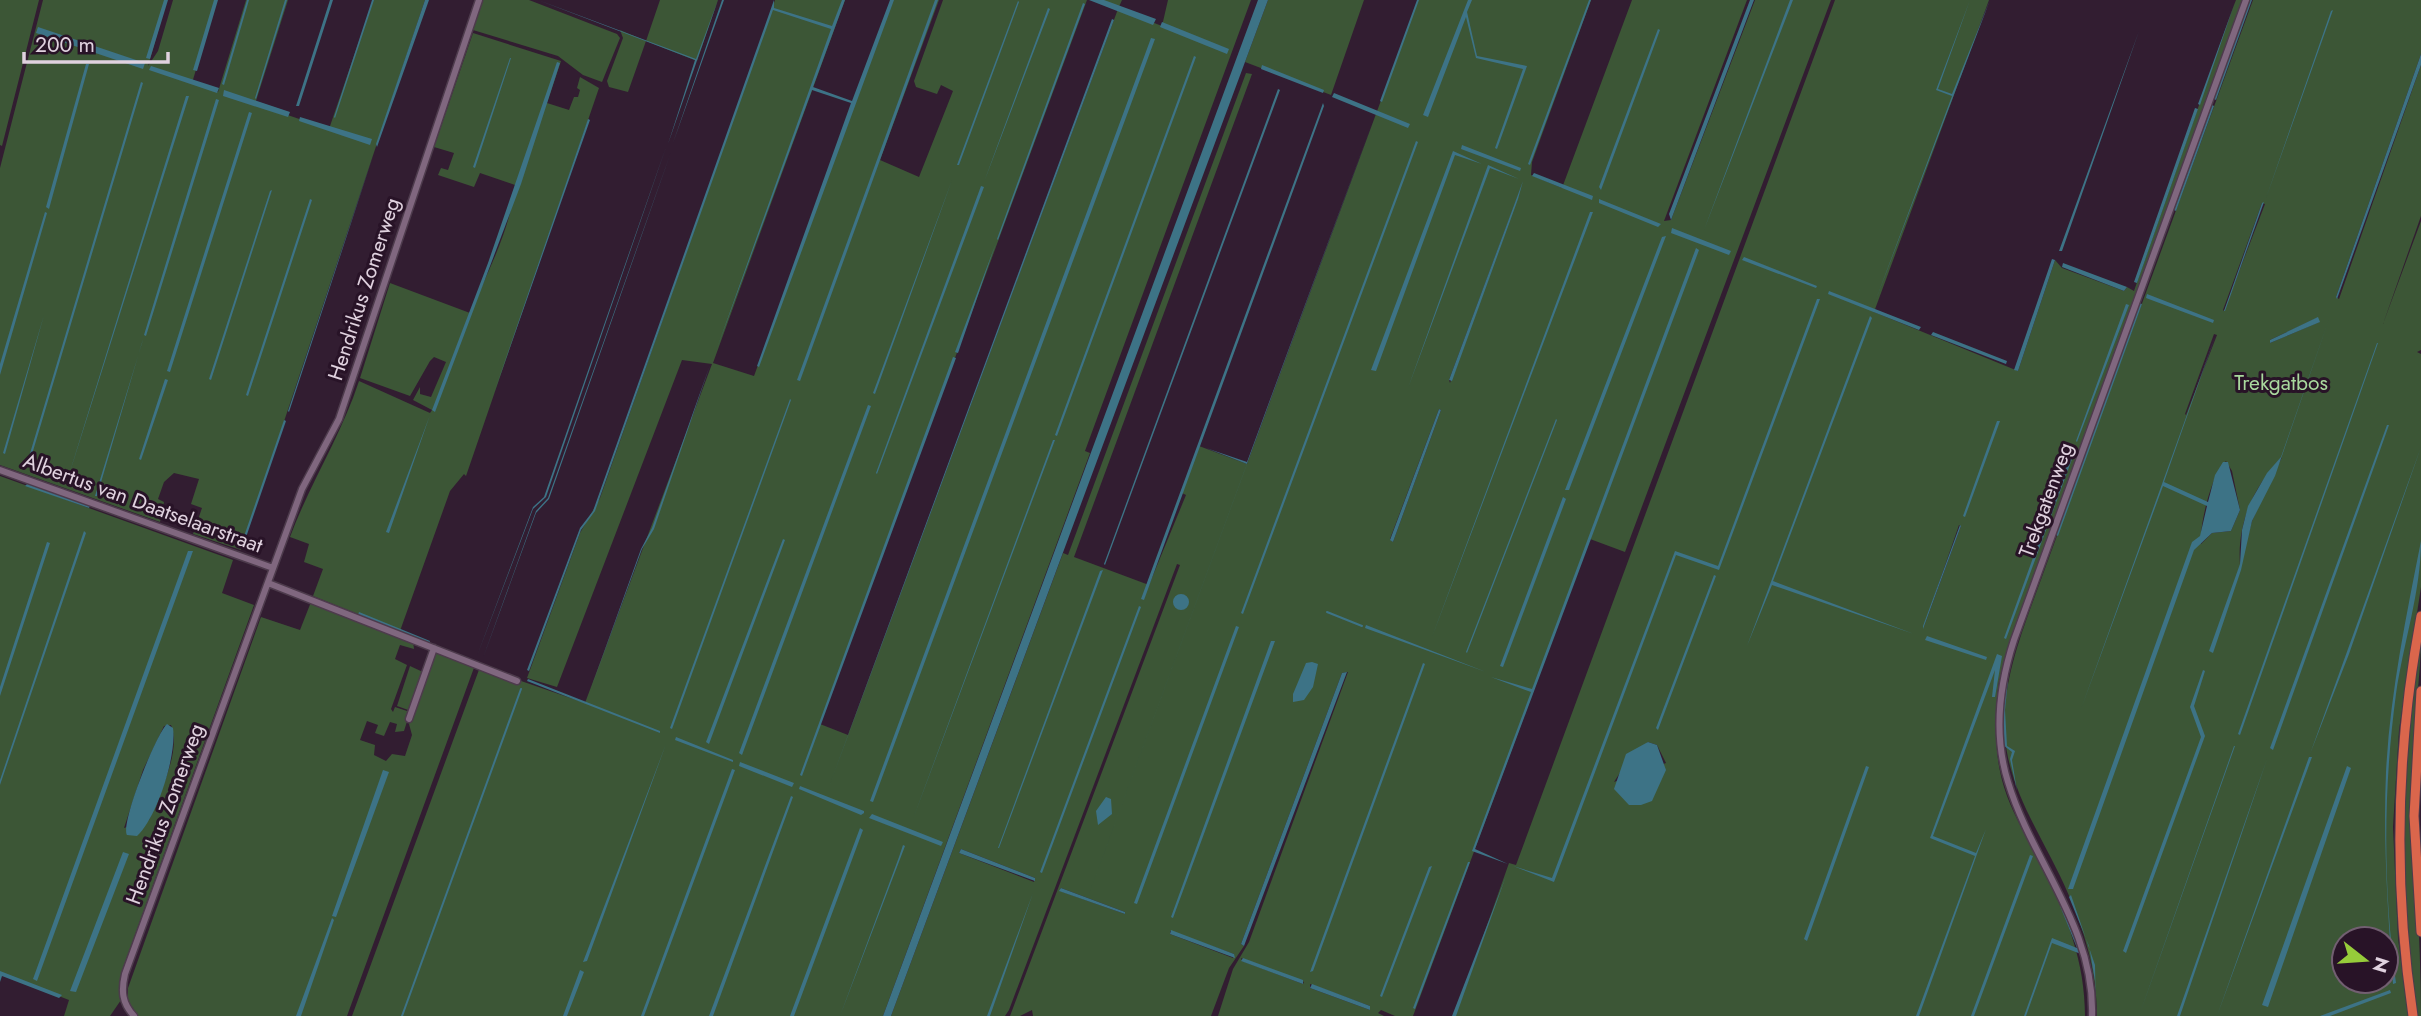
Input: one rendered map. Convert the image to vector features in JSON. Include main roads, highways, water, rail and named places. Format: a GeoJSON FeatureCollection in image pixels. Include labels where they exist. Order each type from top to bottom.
{"type":"FeatureCollection","features":[{"type":"Feature","properties":{"kind":"highway"},"geometry":{"type":"LineString","coordinates":[[2413,1016],[2402,918],[2399,824],[2404,728],[2421,616]]}},
{"type":"Feature","properties":{"kind":"highway"},"geometry":{"type":"LineString","coordinates":[[2421,691],[2414,816],[2421,932]]}},
{"type":"Feature","properties":{"kind":"water"},"geometry":{"type":"Polygon","coordinates":[[[164,0],[168,0],[150,59],[146,58],[164,0]]]}},
{"type":"Feature","properties":{"kind":"water"},"geometry":{"type":"Polygon","coordinates":[[[214,0],[218,0],[197,71],[193,70],[214,0]]]}},
{"type":"Feature","properties":{"kind":"water"},"geometry":{"type":"Polygon","coordinates":[[[249,0],[224,85],[222,84],[249,0]]]}},
{"type":"Feature","properties":{"kind":"water"},"geometry":{"type":"Polygon","coordinates":[[[287,0],[256,99],[255,98],[287,0]]]}},
{"type":"Feature","properties":{"kind":"water"},"geometry":{"type":"Polygon","coordinates":[[[330,0],[333,0],[299,106],[296,106],[330,0]]]}},
{"type":"Feature","properties":{"kind":"water"},"geometry":{"type":"Polygon","coordinates":[[[374,0],[335,118],[334,117],[374,0]]]}},
{"type":"Feature","properties":{"kind":"water"},"geometry":{"type":"Polygon","coordinates":[[[425,0],[429,0],[377,147],[376,144],[425,0]]]}},
{"type":"Feature","properties":{"kind":"water"},"geometry":{"type":"Polygon","coordinates":[[[538,0],[696,59],[718,0],[668,144],[695,60],[538,0]]]}},
{"type":"Feature","properties":{"kind":"water"},"geometry":{"type":"Polygon","coordinates":[[[722,0],[724,0],[673,143],[722,0]]]}},
{"type":"Feature","properties":{"kind":"water"},"geometry":{"type":"Polygon","coordinates":[[[774,0],[774,8],[832,26],[842,0],[845,0],[813,87],[852,101],[890,0],[894,0],[759,367],[757,366],[851,103],[812,90],[716,351],[831,29],[773,10],[595,511],[581,530],[529,671],[527,670],[580,528],[593,511],[774,0]]]}},
{"type":"Feature","properties":{"kind":"water"},"geometry":{"type":"Polygon","coordinates":[[[935,0],[938,0],[800,381],[797,380],[935,0]]]}},
{"type":"Feature","properties":{"kind":"water"},"geometry":{"type":"Polygon","coordinates":[[[1089,0],[1104,0],[1156,19],[1153,25],[1089,0]]]}},
{"type":"Feature","properties":{"kind":"water"},"geometry":{"type":"Polygon","coordinates":[[[1258,0],[1268,0],[891,1016],[883,1016],[1258,0]]]}},
{"type":"Feature","properties":{"kind":"water"},"geometry":{"type":"Polygon","coordinates":[[[1419,0],[1382,102],[1380,101],[1419,0]]]}},
{"type":"Feature","properties":{"kind":"water"},"geometry":{"type":"Polygon","coordinates":[[[1468,0],[1472,0],[1467,12],[1477,56],[1527,66],[1497,149],[1495,148],[1523,69],[1476,58],[1466,17],[1428,117],[1423,115],[1468,0]]]}},
{"type":"Feature","properties":{"kind":"water"},"geometry":{"type":"Polygon","coordinates":[[[1591,0],[1530,165],[1528,164],[1591,0]]]}},
{"type":"Feature","properties":{"kind":"water"},"geometry":{"type":"Polygon","coordinates":[[[1750,0],[1754,0],[1671,220],[1669,214],[1750,0]]]}},
{"type":"Feature","properties":{"kind":"water"},"geometry":{"type":"Polygon","coordinates":[[[1790,0],[1793,0],[1704,230],[1790,0]]]}},
{"type":"Feature","properties":{"kind":"water"},"geometry":{"type":"Polygon","coordinates":[[[1970,0],[1938,89],[1952,94],[1990,0],[1875,302],[1952,96],[1936,90],[1970,0]]]}},
{"type":"Feature","properties":{"kind":"water"},"geometry":{"type":"Polygon","coordinates":[[[2252,0],[2216,100],[2214,99],[2252,0]]]}},
{"type":"Feature","properties":{"kind":"water"},"geometry":{"type":"Polygon","coordinates":[[[1018,1],[959,165],[957,165],[1018,1]]]}},
{"type":"Feature","properties":{"kind":"water"},"geometry":{"type":"Polygon","coordinates":[[[1083,3],[1085,4],[998,240],[997,239],[1083,3]]]}},
{"type":"Feature","properties":{"kind":"water"},"geometry":{"type":"Polygon","coordinates":[[[2234,5],[2200,105],[2198,104],[2234,5]]]}},
{"type":"Feature","properties":{"kind":"water"},"geometry":{"type":"Polygon","coordinates":[[[1048,8],[1050,9],[984,182],[1048,8]]]}},
{"type":"Feature","properties":{"kind":"water"},"geometry":{"type":"Polygon","coordinates":[[[2333,10],[2266,198],[2331,11],[2333,10]]]}},
{"type":"Feature","properties":{"kind":"water"},"geometry":{"type":"Polygon","coordinates":[[[1112,19],[1114,20],[830,784],[1112,19]]]}},
{"type":"Feature","properties":{"kind":"water"},"geometry":{"type":"Polygon","coordinates":[[[1162,22],[1229,49],[1227,54],[1160,27],[1162,22]]]}},
{"type":"Feature","properties":{"kind":"water"},"geometry":{"type":"Polygon","coordinates":[[[38,27],[145,63],[143,69],[36,33],[38,27]]]}},
{"type":"Feature","properties":{"kind":"water"},"geometry":{"type":"Polygon","coordinates":[[[1658,29],[1660,30],[1601,190],[1599,187],[1658,29]]]}},
{"type":"Feature","properties":{"kind":"water"},"geometry":{"type":"Polygon","coordinates":[[[2139,31],[2062,251],[2059,251],[2139,31]]]}},
{"type":"Feature","properties":{"kind":"water"},"geometry":{"type":"Polygon","coordinates":[[[1151,38],[1155,39],[873,802],[870,801],[1151,38]]]}},
{"type":"Feature","properties":{"kind":"water"},"geometry":{"type":"Polygon","coordinates":[[[2421,54],[2421,65],[2337,299],[2336,297],[2421,54]]]}},
{"type":"Feature","properties":{"kind":"water"},"geometry":{"type":"Polygon","coordinates":[[[1194,56],[1196,57],[1057,436],[1055,435],[1194,56]]]}},
{"type":"Feature","properties":{"kind":"water"},"geometry":{"type":"Polygon","coordinates":[[[511,58],[475,168],[473,167],[511,58]]]}},
{"type":"Feature","properties":{"kind":"water"},"geometry":{"type":"Polygon","coordinates":[[[557,62],[560,63],[521,184],[435,412],[432,410],[488,263],[557,62]]]}},
{"type":"Feature","properties":{"kind":"water"},"geometry":{"type":"Polygon","coordinates":[[[86,64],[89,64],[49,209],[46,207],[86,64]]]}},
{"type":"Feature","properties":{"kind":"water"},"geometry":{"type":"Polygon","coordinates":[[[1262,65],[1324,90],[1323,93],[1261,69],[1262,65]]]}},
{"type":"Feature","properties":{"kind":"water"},"geometry":{"type":"Polygon","coordinates":[[[151,66],[219,88],[217,93],[149,70],[151,66]]]}},
{"type":"Feature","properties":{"kind":"water"},"geometry":{"type":"Polygon","coordinates":[[[141,82],[143,83],[30,461],[28,460],[141,82]]]}},
{"type":"Feature","properties":{"kind":"water"},"geometry":{"type":"Polygon","coordinates":[[[1278,89],[1280,90],[1105,565],[1104,564],[1278,89]]]}},
{"type":"Feature","properties":{"kind":"water"},"geometry":{"type":"Polygon","coordinates":[[[224,90],[290,112],[288,117],[223,96],[224,90]]]}},
{"type":"Feature","properties":{"kind":"water"},"geometry":{"type":"Polygon","coordinates":[[[1334,93],[1410,124],[1408,128],[1332,97],[1334,93]]]}},
{"type":"Feature","properties":{"kind":"water"},"geometry":{"type":"Polygon","coordinates":[[[186,96],[189,96],[68,478],[186,96]]]}},
{"type":"Feature","properties":{"kind":"water"},"geometry":{"type":"Polygon","coordinates":[[[216,99],[219,100],[146,336],[144,335],[216,99]]]}},
{"type":"Feature","properties":{"kind":"water"},"geometry":{"type":"Polygon","coordinates":[[[1323,103],[1144,600],[1141,599],[1323,103]]]}},
{"type":"Feature","properties":{"kind":"water"},"geometry":{"type":"Polygon","coordinates":[[[2212,105],[2214,106],[2176,211],[2174,210],[2212,105]]]}},
{"type":"Feature","properties":{"kind":"water"},"geometry":{"type":"Polygon","coordinates":[[[2195,108],[2198,109],[2137,283],[2134,282],[2195,108]]]}},
{"type":"Feature","properties":{"kind":"water"},"geometry":{"type":"Polygon","coordinates":[[[249,112],[252,113],[170,372],[167,371],[249,112]]]}},
{"type":"Feature","properties":{"kind":"water"},"geometry":{"type":"Polygon","coordinates":[[[300,117],[372,139],[370,145],[299,121],[300,117]]]}},
{"type":"Feature","properties":{"kind":"water"},"geometry":{"type":"Polygon","coordinates":[[[1374,118],[1247,464],[1206,448],[1247,462],[1374,118]]]}},
{"type":"Feature","properties":{"kind":"water"},"geometry":{"type":"Polygon","coordinates":[[[588,119],[590,120],[494,393],[588,119]]]}},
{"type":"Feature","properties":{"kind":"water"},"geometry":{"type":"Polygon","coordinates":[[[1416,141],[1418,142],[1243,614],[1241,613],[1416,141]]]}},
{"type":"Feature","properties":{"kind":"water"},"geometry":{"type":"Polygon","coordinates":[[[1462,145],[1521,168],[1520,171],[1461,149],[1462,145]]]}},
{"type":"Feature","properties":{"kind":"water"},"geometry":{"type":"Polygon","coordinates":[[[666,147],[546,497],[533,509],[477,656],[533,507],[544,497],[666,147]]]}},
{"type":"Feature","properties":{"kind":"water"},"geometry":{"type":"Polygon","coordinates":[[[1453,151],[1482,164],[1455,155],[1376,371],[1371,370],[1453,151]]]}},
{"type":"Feature","properties":{"kind":"water"},"geometry":{"type":"Polygon","coordinates":[[[671,152],[549,499],[536,513],[483,658],[536,511],[548,498],[671,152]]]}},
{"type":"Feature","properties":{"kind":"water"},"geometry":{"type":"Polygon","coordinates":[[[373,156],[289,412],[288,411],[373,156]]]}},
{"type":"Feature","properties":{"kind":"water"},"geometry":{"type":"Polygon","coordinates":[[[1488,165],[1519,179],[1490,168],[1408,388],[1488,165]]]}},
{"type":"Feature","properties":{"kind":"water"},"geometry":{"type":"Polygon","coordinates":[[[1534,173],[1593,196],[1592,200],[1532,176],[1534,173]]]}},
{"type":"Feature","properties":{"kind":"water"},"geometry":{"type":"Polygon","coordinates":[[[952,180],[875,394],[873,393],[952,180]]]}},
{"type":"Feature","properties":{"kind":"water"},"geometry":{"type":"Polygon","coordinates":[[[1523,181],[1452,381],[1449,380],[1523,181]]]}},
{"type":"Feature","properties":{"kind":"water"},"geometry":{"type":"Polygon","coordinates":[[[981,186],[984,187],[877,474],[876,473],[981,186]]]}},
{"type":"Feature","properties":{"kind":"water"},"geometry":{"type":"Polygon","coordinates":[[[272,190],[211,380],[209,379],[272,190]]]}},
{"type":"Feature","properties":{"kind":"water"},"geometry":{"type":"Polygon","coordinates":[[[310,199],[312,200],[248,396],[246,395],[310,199]]]}},
{"type":"Feature","properties":{"kind":"water"},"geometry":{"type":"Polygon","coordinates":[[[1599,199],[1661,224],[1658,227],[1599,203],[1599,199]]]}},
{"type":"Feature","properties":{"kind":"water"},"geometry":{"type":"Polygon","coordinates":[[[2264,202],[2225,311],[2224,311],[2262,203],[2264,202]]]}},
{"type":"Feature","properties":{"kind":"water"},"geometry":{"type":"Polygon","coordinates":[[[45,212],[47,213],[0,375],[0,364],[45,212]]]}},
{"type":"Feature","properties":{"kind":"water"},"geometry":{"type":"Polygon","coordinates":[[[1590,212],[1593,212],[1432,637],[1590,212]]]}},
{"type":"Feature","properties":{"kind":"water"},"geometry":{"type":"Polygon","coordinates":[[[1672,228],[1731,251],[1729,255],[1671,233],[1672,228]]]}},
{"type":"Feature","properties":{"kind":"water"},"geometry":{"type":"Polygon","coordinates":[[[1666,236],[1569,490],[1565,490],[1662,237],[1666,236]]]}},
{"type":"Feature","properties":{"kind":"water"},"geometry":{"type":"Polygon","coordinates":[[[996,243],[958,353],[955,352],[996,243]]]}},
{"type":"Feature","properties":{"kind":"water"},"geometry":{"type":"Polygon","coordinates":[[[1696,248],[1699,250],[1475,849],[1508,864],[1472,851],[1531,692],[1491,677],[1532,689],[1696,248]]]}},
{"type":"Feature","properties":{"kind":"water"},"geometry":{"type":"Polygon","coordinates":[[[1744,257],[1817,286],[1816,288],[1742,260],[1744,257]]]}},
{"type":"Feature","properties":{"kind":"water"},"geometry":{"type":"Polygon","coordinates":[[[2052,259],[2055,260],[2018,371],[2014,370],[2052,259]]]}},
{"type":"Feature","properties":{"kind":"water"},"geometry":{"type":"Polygon","coordinates":[[[2063,263],[2127,287],[2124,291],[2062,267],[2063,263]]]}},
{"type":"Feature","properties":{"kind":"water"},"geometry":{"type":"Polygon","coordinates":[[[1829,291],[1921,327],[1919,330],[1828,294],[1829,291]]]}},
{"type":"Feature","properties":{"kind":"water"},"geometry":{"type":"Polygon","coordinates":[[[2147,294],[2214,320],[2213,323],[2146,298],[2147,294]]]}},
{"type":"Feature","properties":{"kind":"water"},"geometry":{"type":"Polygon","coordinates":[[[1817,299],[1820,299],[1719,570],[1676,555],[1554,882],[1513,866],[1552,878],[1675,551],[1718,566],[1817,299]]]}},
{"type":"Feature","properties":{"kind":"water"},"geometry":{"type":"Polygon","coordinates":[[[2139,303],[2142,304],[2058,536],[2056,535],[2139,303]]]}},
{"type":"Feature","properties":{"kind":"water"},"geometry":{"type":"Polygon","coordinates":[[[2126,304],[2129,305],[2077,442],[2076,441],[2126,304]]]}},
{"type":"Feature","properties":{"kind":"water"},"geometry":{"type":"Polygon","coordinates":[[[44,315],[5,454],[3,453],[44,315]]]}},
{"type":"Feature","properties":{"kind":"water"},"geometry":{"type":"Polygon","coordinates":[[[1870,316],[1872,318],[1773,581],[1914,634],[1772,585],[1747,646],[1870,316]]]}},
{"type":"Feature","properties":{"kind":"water"},"geometry":{"type":"Polygon","coordinates":[[[2318,317],[2320,322],[2270,343],[2270,340],[2318,317]]]}},
{"type":"Feature","properties":{"kind":"water"},"geometry":{"type":"Polygon","coordinates":[[[2329,319],[2275,476],[2252,521],[2241,570],[2213,653],[2209,651],[2240,564],[2242,530],[2248,506],[2267,473],[2281,457],[2329,319]]]}},
{"type":"Feature","properties":{"kind":"water"},"geometry":{"type":"Polygon","coordinates":[[[1933,332],[2007,361],[2006,364],[1931,335],[1933,332]]]}},
{"type":"Feature","properties":{"kind":"water"},"geometry":{"type":"Polygon","coordinates":[[[2216,334],[2164,482],[2208,502],[2215,475],[2223,462],[2228,462],[2240,510],[2231,531],[2212,533],[2194,550],[2073,889],[2068,889],[2192,542],[2200,536],[2207,506],[2163,486],[2081,709],[2216,334]]]}},
{"type":"Feature","properties":{"kind":"water"},"geometry":{"type":"Polygon","coordinates":[[[2378,343],[2240,735],[2238,734],[2378,343]]]}},
{"type":"Feature","properties":{"kind":"water"},"geometry":{"type":"Polygon","coordinates":[[[138,355],[97,496],[95,496],[138,355]]]}},
{"type":"Feature","properties":{"kind":"water"},"geometry":{"type":"Polygon","coordinates":[[[953,357],[956,358],[802,776],[800,775],[953,357]]]}},
{"type":"Feature","properties":{"kind":"water"},"geometry":{"type":"Polygon","coordinates":[[[710,365],[654,529],[642,549],[590,691],[641,549],[652,528],[710,365]]]}},
{"type":"Feature","properties":{"kind":"water"},"geometry":{"type":"Polygon","coordinates":[[[165,379],[168,380],[141,460],[139,459],[165,379]]]}},
{"type":"Feature","properties":{"kind":"water"},"geometry":{"type":"Polygon","coordinates":[[[791,400],[672,729],[670,728],[791,400]]]}},
{"type":"Feature","properties":{"kind":"water"},"geometry":{"type":"Polygon","coordinates":[[[868,405],[871,406],[742,755],[739,753],[868,405]]]}},
{"type":"Feature","properties":{"kind":"water"},"geometry":{"type":"Polygon","coordinates":[[[1439,409],[1441,410],[1393,542],[1390,540],[1439,409]]]}},
{"type":"Feature","properties":{"kind":"water"},"geometry":{"type":"Polygon","coordinates":[[[430,415],[389,533],[386,532],[430,415]]]}},
{"type":"Feature","properties":{"kind":"water"},"geometry":{"type":"Polygon","coordinates":[[[284,420],[286,421],[242,549],[240,548],[284,420]]]}},
{"type":"Feature","properties":{"kind":"water"},"geometry":{"type":"Polygon","coordinates":[[[1557,420],[1467,653],[1466,652],[1557,420]]]}},
{"type":"Feature","properties":{"kind":"water"},"geometry":{"type":"Polygon","coordinates":[[[1997,421],[2000,421],[1965,517],[1963,516],[1997,421]]]}},
{"type":"Feature","properties":{"kind":"water"},"geometry":{"type":"Polygon","coordinates":[[[2389,425],[2273,750],[2270,748],[2389,425]]]}},
{"type":"Feature","properties":{"kind":"water"},"geometry":{"type":"Polygon","coordinates":[[[1053,440],[1055,440],[913,819],[1053,440]]]}},
{"type":"Feature","properties":{"kind":"water"},"geometry":{"type":"Polygon","coordinates":[[[2421,447],[2349,654],[2310,754],[2421,447]]]}},
{"type":"Feature","properties":{"kind":"water"},"geometry":{"type":"Polygon","coordinates":[[[2072,450],[2075,451],[2006,639],[2004,638],[2072,450]]]}},
{"type":"Feature","properties":{"kind":"water"},"geometry":{"type":"Polygon","coordinates":[[[28,483],[90,506],[89,508],[25,486],[28,483]]]}},
{"type":"Feature","properties":{"kind":"water"},"geometry":{"type":"Polygon","coordinates":[[[1563,497],[1566,499],[1503,667],[1500,666],[1563,497]]]}},
{"type":"Feature","properties":{"kind":"water"},"geometry":{"type":"Polygon","coordinates":[[[1961,526],[1923,629],[1923,626],[1961,526]]]}},
{"type":"Feature","properties":{"kind":"water"},"geometry":{"type":"Polygon","coordinates":[[[84,531],[86,533],[0,785],[0,780],[84,531]]]}},
{"type":"Feature","properties":{"kind":"water"},"geometry":{"type":"Polygon","coordinates":[[[783,539],[785,540],[709,744],[706,742],[783,539]]]}},
{"type":"Feature","properties":{"kind":"water"},"geometry":{"type":"Polygon","coordinates":[[[2421,541],[2415,599],[2396,694],[2389,766],[2386,839],[2389,925],[2388,904],[2386,852],[2385,799],[2386,772],[2404,627],[2421,541]]]}},
{"type":"Feature","properties":{"kind":"water"},"geometry":{"type":"Polygon","coordinates":[[[47,542],[50,543],[0,696],[0,687],[47,542]]]}},
{"type":"Feature","properties":{"kind":"water"},"geometry":{"type":"Polygon","coordinates":[[[188,551],[193,551],[37,981],[33,979],[188,551]]]}},
{"type":"Feature","properties":{"kind":"water"},"geometry":{"type":"Polygon","coordinates":[[[1103,570],[999,848],[998,848],[1100,571],[1103,570]]]}},
{"type":"Feature","properties":{"kind":"water"},"geometry":{"type":"Polygon","coordinates":[[[1714,575],[1716,576],[1658,730],[1656,728],[1714,575]]]}},
{"type":"Feature","properties":{"kind":"water"},"geometry":{"type":"Polygon","coordinates":[[[1181,594],[1187,596],[1187,608],[1181,610],[1175,608],[1173,602],[1175,596],[1181,594]]]}},
{"type":"Feature","properties":{"kind":"water"},"geometry":{"type":"Polygon","coordinates":[[[1139,606],[1141,607],[1042,873],[1040,872],[1139,606]]]}},
{"type":"Feature","properties":{"kind":"water"},"geometry":{"type":"Polygon","coordinates":[[[359,612],[430,641],[429,644],[358,615],[359,612]]]}},
{"type":"Feature","properties":{"kind":"water"},"geometry":{"type":"Polygon","coordinates":[[[1366,625],[1486,672],[1365,628],[1366,625]]]}},
{"type":"Feature","properties":{"kind":"water"},"geometry":{"type":"Polygon","coordinates":[[[1236,626],[1239,627],[1137,904],[1134,903],[1236,626]]]}},
{"type":"Feature","properties":{"kind":"water"},"geometry":{"type":"Polygon","coordinates":[[[1927,636],[1987,657],[1986,660],[1925,640],[1927,636]]]}},
{"type":"Feature","properties":{"kind":"water"},"geometry":{"type":"Polygon","coordinates":[[[1271,641],[1275,641],[1173,918],[1171,917],[1271,641]]]}},
{"type":"Feature","properties":{"kind":"water"},"geometry":{"type":"Polygon","coordinates":[[[1997,654],[2002,656],[1995,697],[1992,697],[1995,670],[1933,836],[1976,853],[1986,829],[1919,1016],[1916,1016],[1975,856],[1930,838],[1997,654]]]}},
{"type":"Feature","properties":{"kind":"water"},"geometry":{"type":"Polygon","coordinates":[[[2010,660],[2005,710],[2007,746],[2015,751],[2012,760],[2017,791],[2010,759],[2012,752],[2003,745],[2003,699],[2010,660]]]}},
{"type":"Feature","properties":{"kind":"water"},"geometry":{"type":"Polygon","coordinates":[[[1306,663],[1318,664],[1313,687],[1304,700],[1293,702],[1293,694],[1306,663]]]}},
{"type":"Feature","properties":{"kind":"water"},"geometry":{"type":"Polygon","coordinates":[[[1423,663],[1425,664],[1313,971],[1310,972],[1423,663]]]}},
{"type":"Feature","properties":{"kind":"water"},"geometry":{"type":"Polygon","coordinates":[[[2203,670],[2205,671],[2194,706],[2205,736],[2126,953],[2123,951],[2201,737],[2190,707],[2203,670]]]}},
{"type":"Feature","properties":{"kind":"water"},"geometry":{"type":"Polygon","coordinates":[[[1347,672],[1244,946],[1241,944],[1342,673],[1347,672]]]}},
{"type":"Feature","properties":{"kind":"water"},"geometry":{"type":"Polygon","coordinates":[[[528,679],[660,731],[660,733],[527,681],[528,679]]]}},
{"type":"Feature","properties":{"kind":"water"},"geometry":{"type":"Polygon","coordinates":[[[167,724],[173,728],[173,740],[164,785],[144,827],[137,836],[127,835],[129,814],[140,779],[167,724]]]}},
{"type":"Feature","properties":{"kind":"water"},"geometry":{"type":"Polygon","coordinates":[[[676,737],[733,760],[733,762],[675,740],[676,737]]]}},
{"type":"Feature","properties":{"kind":"water"},"geometry":{"type":"Polygon","coordinates":[[[1648,742],[1657,745],[1666,770],[1652,801],[1629,805],[1614,789],[1626,754],[1648,742]]]}},
{"type":"Feature","properties":{"kind":"water"},"geometry":{"type":"Polygon","coordinates":[[[666,744],[587,961],[583,962],[666,744]]]}},
{"type":"Feature","properties":{"kind":"water"},"geometry":{"type":"Polygon","coordinates":[[[2234,746],[2235,746],[2139,1016],[2234,746]]]}},
{"type":"Feature","properties":{"kind":"water"},"geometry":{"type":"Polygon","coordinates":[[[2309,757],[2312,757],[2217,1016],[2309,757]]]}},
{"type":"Feature","properties":{"kind":"water"},"geometry":{"type":"Polygon","coordinates":[[[2267,759],[2180,1016],[2177,1016],[2267,759]]]}},
{"type":"Feature","properties":{"kind":"water"},"geometry":{"type":"Polygon","coordinates":[[[740,762],[794,783],[792,787],[739,766],[740,762]]]}},
{"type":"Feature","properties":{"kind":"water"},"geometry":{"type":"Polygon","coordinates":[[[1866,766],[1869,767],[1807,941],[1804,939],[1866,766]]]}},
{"type":"Feature","properties":{"kind":"water"},"geometry":{"type":"Polygon","coordinates":[[[2347,766],[2351,768],[2268,1007],[2262,1005],[2347,766]]]}},
{"type":"Feature","properties":{"kind":"water"},"geometry":{"type":"Polygon","coordinates":[[[732,769],[735,770],[644,1016],[641,1016],[732,769]]]}},
{"type":"Feature","properties":{"kind":"water"},"geometry":{"type":"Polygon","coordinates":[[[383,770],[389,772],[336,917],[332,916],[383,770]]]}},
{"type":"Feature","properties":{"kind":"water"},"geometry":{"type":"Polygon","coordinates":[[[800,786],[864,813],[861,815],[799,789],[800,786]]]}},
{"type":"Feature","properties":{"kind":"water"},"geometry":{"type":"Polygon","coordinates":[[[791,796],[793,797],[713,1016],[709,1016],[791,796]]]}},
{"type":"Feature","properties":{"kind":"water"},"geometry":{"type":"Polygon","coordinates":[[[1106,797],[1111,799],[1112,814],[1098,825],[1096,811],[1106,797]]]}},
{"type":"Feature","properties":{"kind":"water"},"geometry":{"type":"Polygon","coordinates":[[[872,814],[943,842],[941,846],[869,818],[872,814]]]}},
{"type":"Feature","properties":{"kind":"water"},"geometry":{"type":"Polygon","coordinates":[[[860,828],[863,830],[794,1016],[790,1016],[860,828]]]}},
{"type":"Feature","properties":{"kind":"water"},"geometry":{"type":"Polygon","coordinates":[[[903,845],[905,846],[840,1016],[899,857],[903,845]]]}},
{"type":"Feature","properties":{"kind":"water"},"geometry":{"type":"Polygon","coordinates":[[[961,849],[1035,878],[1035,881],[959,853],[961,849]]]}},
{"type":"Feature","properties":{"kind":"water"},"geometry":{"type":"Polygon","coordinates":[[[123,852],[129,854],[76,992],[70,991],[123,852]]]}},
{"type":"Feature","properties":{"kind":"water"},"geometry":{"type":"Polygon","coordinates":[[[2030,855],[2033,856],[1974,1016],[1971,1016],[2030,855]]]}},
{"type":"Feature","properties":{"kind":"water"},"geometry":{"type":"Polygon","coordinates":[[[1470,862],[1415,1009],[1413,1008],[1470,862]]]}},
{"type":"Feature","properties":{"kind":"water"},"geometry":{"type":"Polygon","coordinates":[[[1432,866],[1382,997],[1380,996],[1429,867],[1432,866]]]}},
{"type":"Feature","properties":{"kind":"water"},"geometry":{"type":"Polygon","coordinates":[[[1506,876],[1456,1016],[1452,1016],[1506,876]]]}},
{"type":"Feature","properties":{"kind":"water"},"geometry":{"type":"Polygon","coordinates":[[[1061,888],[1125,912],[1125,914],[1059,891],[1061,888]]]}},
{"type":"Feature","properties":{"kind":"water"},"geometry":{"type":"Polygon","coordinates":[[[1033,893],[990,1016],[987,1016],[1033,893]]]}},
{"type":"Feature","properties":{"kind":"water"},"geometry":{"type":"Polygon","coordinates":[[[2071,895],[2086,938],[2069,897],[2071,895]]]}},
{"type":"Feature","properties":{"kind":"water"},"geometry":{"type":"Polygon","coordinates":[[[2063,905],[2081,954],[2052,943],[2024,1016],[2052,938],[2077,948],[2060,906],[2063,905]]]}},
{"type":"Feature","properties":{"kind":"water"},"geometry":{"type":"Polygon","coordinates":[[[332,918],[334,920],[301,1016],[296,1016],[332,918]]]}},
{"type":"Feature","properties":{"kind":"water"},"geometry":{"type":"Polygon","coordinates":[[[1171,930],[1234,954],[1235,958],[1170,934],[1171,930]]]}},
{"type":"Feature","properties":{"kind":"water"},"geometry":{"type":"Polygon","coordinates":[[[2090,949],[2095,965],[2096,1016],[2095,981],[2090,949]]]}},
{"type":"Feature","properties":{"kind":"water"},"geometry":{"type":"Polygon","coordinates":[[[1243,958],[1303,980],[1303,984],[1241,961],[1243,958]]]}},
{"type":"Feature","properties":{"kind":"water"},"geometry":{"type":"Polygon","coordinates":[[[580,970],[584,972],[567,1016],[563,1016],[580,970]]]}},
{"type":"Feature","properties":{"kind":"water"},"geometry":{"type":"Polygon","coordinates":[[[0,971],[62,995],[59,998],[2,976],[0,982],[0,971]]]}},
{"type":"Feature","properties":{"kind":"water"},"geometry":{"type":"Polygon","coordinates":[[[1312,984],[1370,1006],[1370,1010],[1310,988],[1312,984]]]}},
{"type":"Feature","properties":{"kind":"water"},"geometry":{"type":"Polygon","coordinates":[[[2377,995],[2386,995],[2330,1016],[2320,1016],[2377,995]]]}},
{"type":"Feature","properties":{"kind":"waterway"},"geometry":{"type":"LineString","coordinates":[[1327,612],[1362,626]]}},
{"type":"Feature","properties":{"kind":"waterway"},"geometry":{"type":"LineString","coordinates":[[402,1016],[521,689]]}},
{"type":"Feature","properties":{"kind":"park label","name":"Trekgatbos"},"geometry":{"type":"Point","coordinates":[2281,383]}}]}
